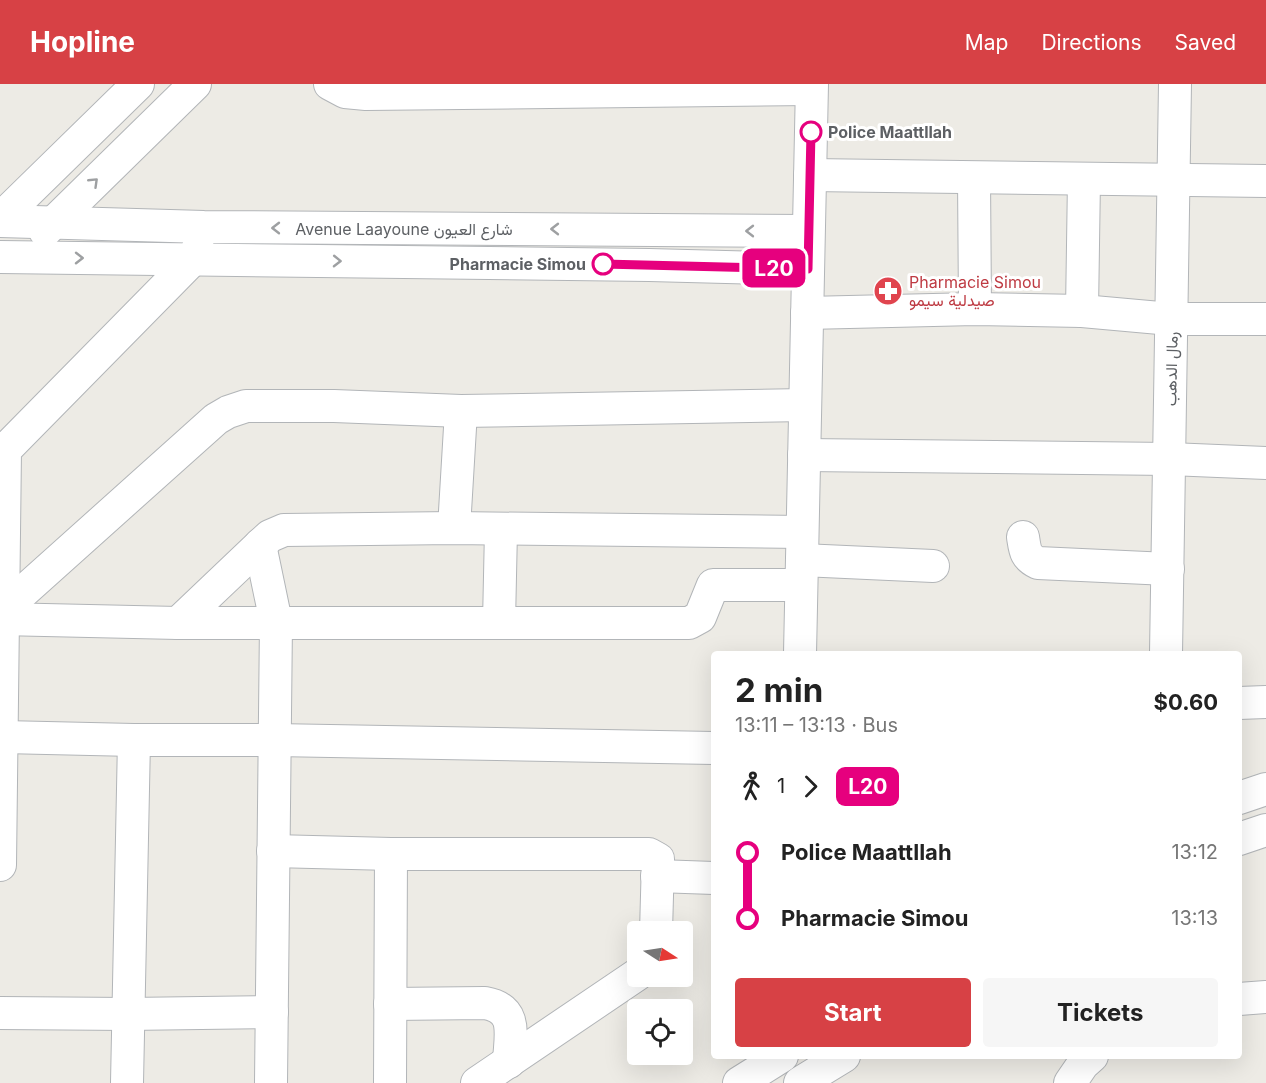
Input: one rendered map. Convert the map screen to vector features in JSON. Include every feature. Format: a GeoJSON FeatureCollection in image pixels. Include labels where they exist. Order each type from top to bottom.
{"type":"FeatureCollection","features":[{"type":"Feature","properties":{"kind":"street"},"geometry":{"type":"LineString","coordinates":[[0,220],[138,84]]}},
{"type":"Feature","properties":{"kind":"street"},"geometry":{"type":"LineString","coordinates":[[15,257],[36,242],[195,84]]}},
{"type":"Feature","properties":{"kind":"street"},"geometry":{"type":"LineString","coordinates":[[330,84],[345,92],[371,89],[812,87],[800,651]]}},
{"type":"Feature","properties":{"kind":"street","name":"رمال الدهب"},"geometry":{"type":"LineString","coordinates":[[1166,651],[1175,84]]}},
{"type":"Feature","properties":{"kind":"street"},"geometry":{"type":"LineString","coordinates":[[810,175],[1266,181]]}},
{"type":"Feature","properties":{"kind":"street"},"geometry":{"type":"LineString","coordinates":[[974,178],[975,309]]}},
{"type":"Feature","properties":{"kind":"street"},"geometry":{"type":"LineString","coordinates":[[1082,311],[1084,179]]}},
{"type":"Feature","properties":{"kind":"street","name":"Avenue Laayoune شارع العيون"},"geometry":{"type":"LineString","coordinates":[[0,220],[204,227],[808,231]]}},
{"type":"Feature","properties":{"kind":"street"},"geometry":{"type":"LineString","coordinates":[[0,865],[3,737],[3,447],[194,258],[204,227]]}},
{"type":"Feature","properties":{"kind":"street","name":"Avenue Laayoune شارع العيون"},"geometry":{"type":"LineString","coordinates":[[15,257],[808,269]]}},
{"type":"Feature","properties":{"kind":"street"},"geometry":{"type":"LineString","coordinates":[[807,313],[975,309],[1082,311],[1171,319],[1266,319]]}},
{"type":"Feature","properties":{"kind":"street"},"geometry":{"type":"LineString","coordinates":[[3,616],[216,419],[228,411],[246,406],[334,406],[461,411],[805,405]]}},
{"type":"Feature","properties":{"kind":"street"},"geometry":{"type":"LineString","coordinates":[[454,528],[461,411]]}},
{"type":"Feature","properties":{"kind":"street"},"geometry":{"type":"LineString","coordinates":[[804,455],[1170,459],[1266,463]]}},
{"type":"Feature","properties":{"kind":"street"},"geometry":{"type":"LineString","coordinates":[[178,624],[270,536],[290,529],[501,530],[802,559],[933,566]]}},
{"type":"Feature","properties":{"kind":"street"},"geometry":{"type":"LineString","coordinates":[[499,622],[501,530]]}},
{"type":"Feature","properties":{"kind":"street"},"geometry":{"type":"LineString","coordinates":[[1023,537],[1025,554],[1038,563],[1168,569]]}},
{"type":"Feature","properties":{"kind":"street"},"geometry":{"type":"LineString","coordinates":[[260,545],[276,622],[272,1083]]}},
{"type":"Feature","properties":{"kind":"street"},"geometry":{"type":"LineString","coordinates":[[3,616],[178,624],[276,622],[689,623],[700,617],[713,585],[802,559]]}},
{"type":"Feature","properties":{"kind":"street"},"geometry":{"type":"LineString","coordinates":[[1242,703],[1266,702]]}},
{"type":"Feature","properties":{"kind":"street"},"geometry":{"type":"LineString","coordinates":[[3,737],[711,748]]}},
{"type":"Feature","properties":{"kind":"street"},"geometry":{"type":"LineString","coordinates":[[127,1083],[134,740]]}},
{"type":"Feature","properties":{"kind":"street"},"geometry":{"type":"LineString","coordinates":[[1242,797],[1266,789]]}},
{"type":"Feature","properties":{"kind":"street"},"geometry":{"type":"LineString","coordinates":[[1242,838],[1266,831]]}},
{"type":"Feature","properties":{"kind":"street"},"geometry":{"type":"LineString","coordinates":[[273,851],[391,854],[648,854],[658,859],[656,921]]}},
{"type":"Feature","properties":{"kind":"street"},"geometry":{"type":"LineString","coordinates":[[390,1083],[391,854]]}},
{"type":"Feature","properties":{"kind":"street"},"geometry":{"type":"LineString","coordinates":[[657,876],[711,878]]}},
{"type":"Feature","properties":{"kind":"street"},"geometry":{"type":"LineString","coordinates":[[477,1083],[627,982]]}},
{"type":"Feature","properties":{"kind":"street"},"geometry":{"type":"LineString","coordinates":[[1242,999],[1266,997]]}},
{"type":"Feature","properties":{"kind":"street"},"geometry":{"type":"LineString","coordinates":[[390,1004],[485,1003],[498,1005],[506,1013],[510,1025],[509,1062]]}},
{"type":"Feature","properties":{"kind":"street"},"geometry":{"type":"LineString","coordinates":[[0,1013],[273,1012]]}},
{"type":"Feature","properties":{"kind":"street"},"geometry":{"type":"LineString","coordinates":[[739,1083],[777,1059]]}},
{"type":"Feature","properties":{"kind":"street"},"geometry":{"type":"LineString","coordinates":[[799,1073],[836,1059]]}},
{"type":"Feature","properties":{"kind":"street"},"geometry":{"type":"LineString","coordinates":[[1070,1083],[1089,1059]]}},
{"type":"Feature","properties":{"kind":"bus line","name":"L20"},"geometry":{"type":"LineString","coordinates":[[603,264],[808,269],[811,132]]}},
{"type":"Feature","properties":{"kind":"place","name":"Police Maattllah"},"geometry":{"type":"Point","coordinates":[811,132]}},
{"type":"Feature","properties":{"kind":"place","name":"Pharmacie Simou"},"geometry":{"type":"Point","coordinates":[603,264]}},
{"type":"Feature","properties":{"kind":"place","name":"Pharmacie Simou صيدلية سيمو"},"geometry":{"type":"Point","coordinates":[888,291]}}]}
